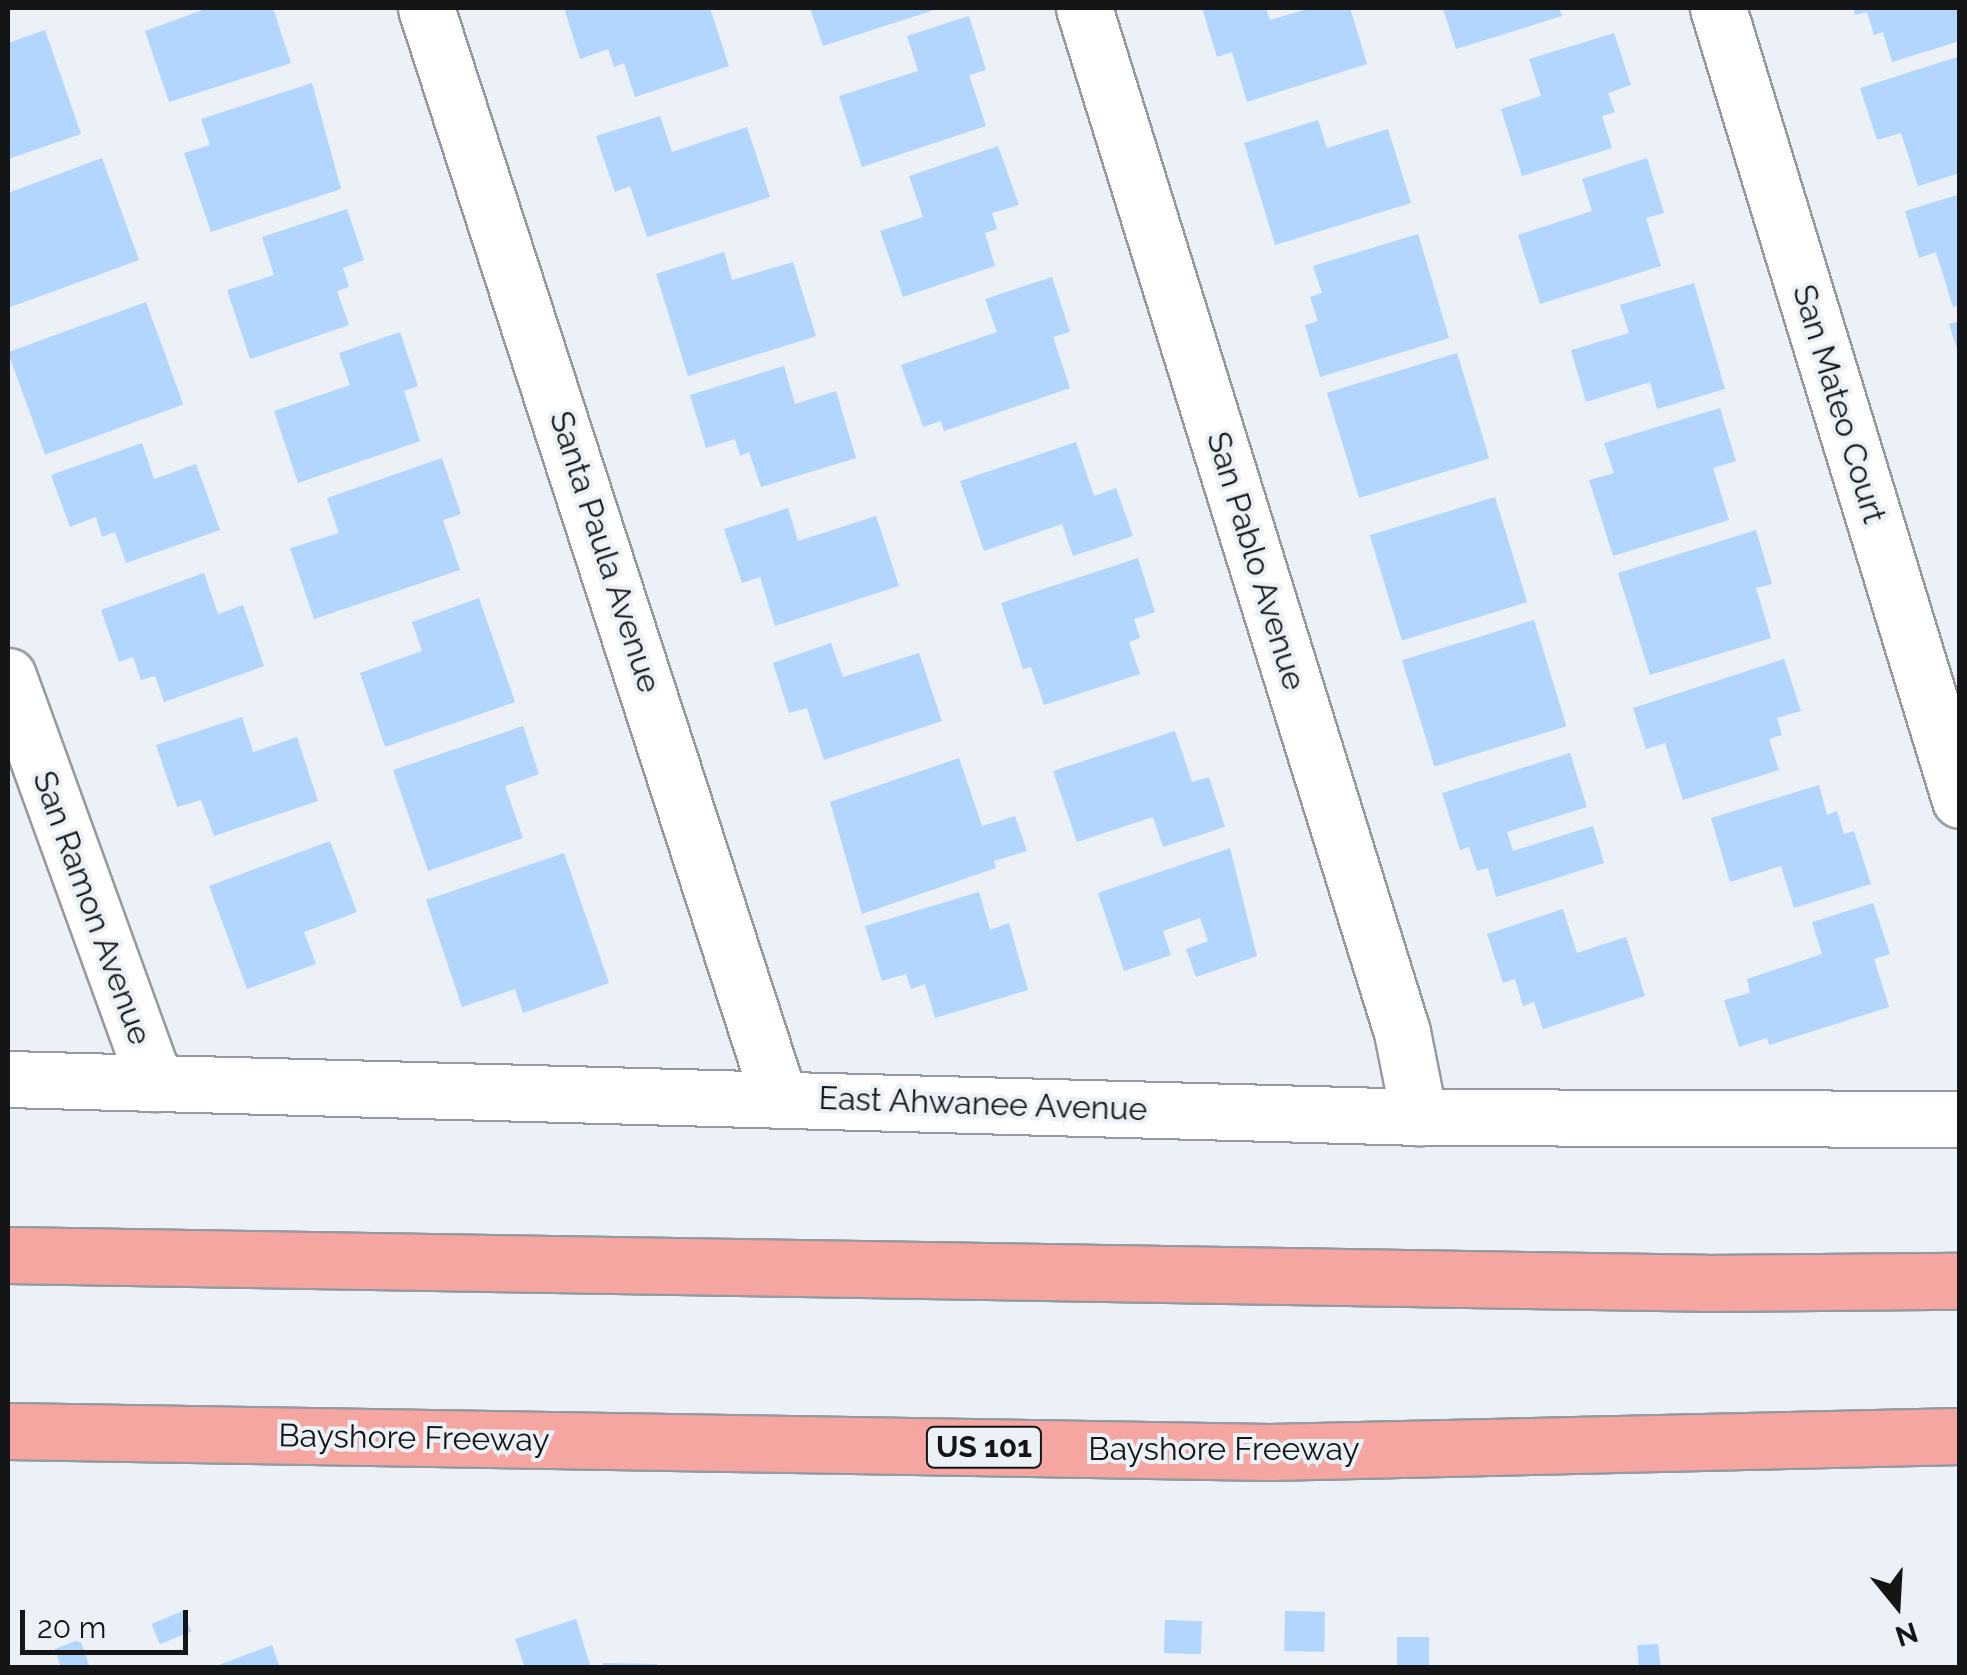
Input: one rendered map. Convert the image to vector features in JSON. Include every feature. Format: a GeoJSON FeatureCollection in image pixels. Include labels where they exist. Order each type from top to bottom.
{"type":"FeatureCollection","features":[{"type":"Feature","properties":{"kind":"highway"},"geometry":{"type":"LineString","coordinates":[[8,1254],[1686,1283],[1960,1281]]}},
{"type":"Feature","properties":{"kind":"highway","name":"Bayshore Freeway"},"geometry":{"type":"LineString","coordinates":[[8,1431],[1270,1452],[1960,1436]]}},
{"type":"Feature","properties":{"kind":"street","name":"Santa Paula Avenue"},"geometry":{"type":"LineString","coordinates":[[426,8],[780,1098]]}},
{"type":"Feature","properties":{"kind":"street","name":"San Pablo Avenue"},"geometry":{"type":"LineString","coordinates":[[1084,8],[1402,1032],[1419,1117]]}},
{"type":"Feature","properties":{"kind":"street","name":"San Mateo Court"},"geometry":{"type":"LineString","coordinates":[[1718,8],[1960,800]]}},
{"type":"Feature","properties":{"kind":"street","name":"San Ramon Avenue"},"geometry":{"type":"LineString","coordinates":[[8,676],[155,1083]]}},
{"type":"Feature","properties":{"kind":"street","name":"East Ahwanee Avenue"},"geometry":{"type":"LineString","coordinates":[[8,1079],[1419,1117],[1960,1119]]}},
{"type":"Feature","properties":{"kind":"building"},"geometry":{"type":"Polygon","coordinates":[[[208,8],[273,8],[291,63],[169,102],[145,31],[208,8]]]}},
{"type":"Feature","properties":{"kind":"building"},"geometry":{"type":"Polygon","coordinates":[[[564,8],[710,8],[729,66],[635,97],[624,63],[614,67],[608,49],[580,59],[564,8]]]}},
{"type":"Feature","properties":{"kind":"building"},"geometry":{"type":"Polygon","coordinates":[[[810,8],[940,8],[823,46],[810,8]]]}},
{"type":"Feature","properties":{"kind":"building"},"geometry":{"type":"Polygon","coordinates":[[[1202,8],[1266,8],[1270,20],[1311,8],[1350,8],[1367,64],[1247,102],[1232,52],[1217,57],[1202,8]]]}},
{"type":"Feature","properties":{"kind":"building"},"geometry":{"type":"Polygon","coordinates":[[[1443,8],[1559,8],[1562,16],[1456,49],[1443,8]]]}},
{"type":"Feature","properties":{"kind":"building"},"geometry":{"type":"Polygon","coordinates":[[[1853,8],[1960,8],[1960,41],[1892,62],[1883,32],[1874,35],[1867,12],[1855,15],[1853,8]]]}},
{"type":"Feature","properties":{"kind":"building"},"geometry":{"type":"Polygon","coordinates":[[[969,16],[986,70],[969,75],[986,126],[862,167],[839,96],[918,71],[907,36],[969,16]]]}},
{"type":"Feature","properties":{"kind":"building"},"geometry":{"type":"Polygon","coordinates":[[[45,30],[81,134],[8,159],[8,43],[45,30]]]}},
{"type":"Feature","properties":{"kind":"building"},"geometry":{"type":"Polygon","coordinates":[[[1614,33],[1631,85],[1608,93],[1615,112],[1602,116],[1612,148],[1522,176],[1501,109],[1541,96],[1529,59],[1614,33]]]}},
{"type":"Feature","properties":{"kind":"building"},"geometry":{"type":"Polygon","coordinates":[[[1960,56],[1960,173],[1918,186],[1901,133],[1877,140],[1860,88],[1960,56]]]}},
{"type":"Feature","properties":{"kind":"building"},"geometry":{"type":"Polygon","coordinates":[[[312,83],[341,189],[211,232],[184,153],[210,145],[201,119],[312,83]]]}},
{"type":"Feature","properties":{"kind":"building"},"geometry":{"type":"Polygon","coordinates":[[[660,116],[672,152],[747,127],[770,197],[647,237],[630,186],[615,192],[596,136],[660,116]]]}},
{"type":"Feature","properties":{"kind":"building"},"geometry":{"type":"Polygon","coordinates":[[[1318,120],[1327,148],[1388,129],[1411,203],[1275,245],[1244,143],[1318,120]]]}},
{"type":"Feature","properties":{"kind":"building"},"geometry":{"type":"Polygon","coordinates":[[[998,146],[1019,205],[992,213],[997,229],[985,233],[995,266],[903,297],[880,231],[923,217],[909,176],[998,146]]]}},
{"type":"Feature","properties":{"kind":"building"},"geometry":{"type":"Polygon","coordinates":[[[102,158],[139,260],[8,308],[8,193],[102,158]]]}},
{"type":"Feature","properties":{"kind":"building"},"geometry":{"type":"Polygon","coordinates":[[[1647,158],[1664,213],[1646,218],[1661,266],[1540,304],[1518,235],[1592,211],[1582,179],[1647,158]]]}},
{"type":"Feature","properties":{"kind":"building"},"geometry":{"type":"Polygon","coordinates":[[[1960,194],[1960,305],[1953,307],[1936,252],[1919,258],[1905,211],[1960,194]]]}},
{"type":"Feature","properties":{"kind":"building"},"geometry":{"type":"Polygon","coordinates":[[[347,209],[364,260],[343,268],[349,287],[337,291],[349,325],[250,359],[227,290],[274,275],[262,237],[347,209]]]}},
{"type":"Feature","properties":{"kind":"building"},"geometry":{"type":"Polygon","coordinates":[[[1418,234],[1449,338],[1320,377],[1305,325],[1318,321],[1310,297],[1322,293],[1313,266],[1418,234]]]}},
{"type":"Feature","properties":{"kind":"building"},"geometry":{"type":"Polygon","coordinates":[[[724,252],[732,280],[793,262],[816,336],[688,376],[656,274],[724,252]]]}},
{"type":"Feature","properties":{"kind":"building"},"geometry":{"type":"Polygon","coordinates":[[[1052,277],[1070,332],[1053,337],[1070,388],[944,431],[941,421],[923,427],[901,365],[997,332],[985,299],[1052,277]]]}},
{"type":"Feature","properties":{"kind":"building"},"geometry":{"type":"Polygon","coordinates":[[[1694,283],[1725,389],[1657,409],[1650,382],[1586,402],[1571,350],[1629,333],[1620,305],[1694,283]]]}},
{"type":"Feature","properties":{"kind":"building"},"geometry":{"type":"Polygon","coordinates":[[[146,302],[183,404],[45,455],[8,352],[146,302]]]}},
{"type":"Feature","properties":{"kind":"building"},"geometry":{"type":"Polygon","coordinates":[[[1960,321],[1960,355],[1959,355],[1949,324],[1960,321]]]}},
{"type":"Feature","properties":{"kind":"building"},"geometry":{"type":"Polygon","coordinates":[[[400,332],[418,386],[404,391],[420,441],[298,483],[274,411],[350,385],[339,353],[400,332]]]}},
{"type":"Feature","properties":{"kind":"building"},"geometry":{"type":"Polygon","coordinates":[[[1457,353],[1489,458],[1359,498],[1327,393],[1457,353]]]}},
{"type":"Feature","properties":{"kind":"building"},"geometry":{"type":"Polygon","coordinates":[[[784,366],[795,404],[836,391],[856,458],[761,487],[749,452],[740,456],[735,439],[706,448],[690,395],[784,366]]]}},
{"type":"Feature","properties":{"kind":"building"},"geometry":{"type":"Polygon","coordinates":[[[1720,408],[1736,461],[1713,468],[1729,520],[1613,556],[1589,480],[1614,473],[1604,443],[1720,408]]]}},
{"type":"Feature","properties":{"kind":"building"},"geometry":{"type":"Polygon","coordinates":[[[1076,442],[1094,496],[1116,488],[1133,536],[1073,556],[1062,524],[984,551],[960,481],[1076,442]]]}},
{"type":"Feature","properties":{"kind":"building"},"geometry":{"type":"Polygon","coordinates":[[[142,443],[154,479],[196,464],[220,530],[126,563],[115,532],[102,537],[96,517],[70,527],[51,475],[142,443]]]}},
{"type":"Feature","properties":{"kind":"building"},"geometry":{"type":"Polygon","coordinates":[[[442,458],[461,514],[443,520],[460,570],[314,619],[290,548],[339,533],[327,498],[442,458]]]}},
{"type":"Feature","properties":{"kind":"building"},"geometry":{"type":"Polygon","coordinates":[[[1495,497],[1527,602],[1402,640],[1370,535],[1495,497]]]}},
{"type":"Feature","properties":{"kind":"building"},"geometry":{"type":"Polygon","coordinates":[[[788,508],[798,541],[876,516],[899,586],[775,626],[760,577],[742,583],[724,529],[788,508]]]}},
{"type":"Feature","properties":{"kind":"building"},"geometry":{"type":"Polygon","coordinates":[[[1756,530],[1772,584],[1756,588],[1771,638],[1650,675],[1618,573],[1756,530]]]}},
{"type":"Feature","properties":{"kind":"building"},"geometry":{"type":"Polygon","coordinates":[[[1138,558],[1155,612],[1134,619],[1140,638],[1129,642],[1140,674],[1044,705],[1031,667],[1023,669],[1001,603],[1138,558]]]}},
{"type":"Feature","properties":{"kind":"building"},"geometry":{"type":"Polygon","coordinates":[[[204,573],[218,614],[243,605],[264,666],[164,702],[155,676],[141,680],[133,657],[119,662],[101,610],[204,573]]]}},
{"type":"Feature","properties":{"kind":"building"},"geometry":{"type":"Polygon","coordinates":[[[479,598],[515,702],[385,747],[360,673],[422,651],[412,622],[479,598]]]}},
{"type":"Feature","properties":{"kind":"building"},"geometry":{"type":"Polygon","coordinates":[[[1534,620],[1566,726],[1434,766],[1402,660],[1534,620]]]}},
{"type":"Feature","properties":{"kind":"building"},"geometry":{"type":"Polygon","coordinates":[[[831,643],[843,677],[919,653],[942,721],[824,760],[807,708],[789,713],[773,663],[831,643]]]}},
{"type":"Feature","properties":{"kind":"building"},"geometry":{"type":"Polygon","coordinates":[[[1784,659],[1801,711],[1777,718],[1782,735],[1769,739],[1779,770],[1683,800],[1665,743],[1646,749],[1633,708],[1784,659]]]}},
{"type":"Feature","properties":{"kind":"building"},"geometry":{"type":"Polygon","coordinates":[[[242,717],[253,752],[297,737],[318,801],[214,836],[201,800],[177,807],[156,745],[242,717]]]}},
{"type":"Feature","properties":{"kind":"building"},"geometry":{"type":"Polygon","coordinates":[[[523,726],[539,774],[505,786],[523,838],[428,871],[393,770],[523,726]]]}},
{"type":"Feature","properties":{"kind":"building"},"geometry":{"type":"Polygon","coordinates":[[[1175,731],[1192,782],[1209,777],[1225,827],[1163,847],[1153,817],[1077,842],[1053,771],[1175,731]]]}},
{"type":"Feature","properties":{"kind":"building"},"geometry":{"type":"Polygon","coordinates":[[[1570,753],[1587,807],[1507,832],[1513,851],[1593,826],[1604,863],[1496,897],[1488,868],[1477,871],[1469,847],[1460,850],[1442,793],[1570,753]]]}},
{"type":"Feature","properties":{"kind":"building"},"geometry":{"type":"Polygon","coordinates":[[[959,758],[982,826],[1015,816],[1027,851],[994,861],[996,868],[862,914],[830,802],[959,758]]]}},
{"type":"Feature","properties":{"kind":"building"},"geometry":{"type":"Polygon","coordinates":[[[1819,785],[1827,815],[1837,811],[1844,834],[1854,831],[1871,884],[1794,908],[1781,866],[1730,882],[1711,818],[1819,785]]]}},
{"type":"Feature","properties":{"kind":"building"},"geometry":{"type":"Polygon","coordinates":[[[330,841],[357,912],[304,932],[316,964],[247,989],[209,886],[330,841]]]}},
{"type":"Feature","properties":{"kind":"building"},"geometry":{"type":"Polygon","coordinates":[[[1230,848],[1257,956],[1196,977],[1186,949],[1208,941],[1200,918],[1163,931],[1171,955],[1124,971],[1098,893],[1230,848]]]}},
{"type":"Feature","properties":{"kind":"building"},"geometry":{"type":"Polygon","coordinates":[[[564,853],[609,983],[523,1013],[515,989],[462,1007],[426,900],[564,853]]]}},
{"type":"Feature","properties":{"kind":"building"},"geometry":{"type":"Polygon","coordinates":[[[979,892],[990,930],[1009,923],[1028,990],[935,1018],[925,984],[911,989],[906,974],[882,981],[865,926],[979,892]]]}},
{"type":"Feature","properties":{"kind":"building"},"geometry":{"type":"Polygon","coordinates":[[[1873,903],[1890,954],[1874,959],[1889,1007],[1769,1045],[1767,1038],[1739,1047],[1724,1000],[1750,993],[1747,979],[1822,954],[1812,922],[1873,903]]]}},
{"type":"Feature","properties":{"kind":"building"},"geometry":{"type":"Polygon","coordinates":[[[1563,909],[1577,953],[1626,937],[1645,996],[1543,1029],[1534,1002],[1523,1006],[1515,979],[1503,983],[1487,934],[1563,909]]]}},
{"type":"Feature","properties":{"kind":"building"},"geometry":{"type":"Polygon","coordinates":[[[183,1611],[191,1631],[160,1644],[151,1624],[183,1611]]]}},
{"type":"Feature","properties":{"kind":"building"},"geometry":{"type":"Polygon","coordinates":[[[1285,1611],[1325,1612],[1324,1652],[1284,1651],[1285,1611]]]}},
{"type":"Feature","properties":{"kind":"building"},"geometry":{"type":"Polygon","coordinates":[[[576,1619],[591,1668],[525,1668],[515,1639],[576,1619]]]}},
{"type":"Feature","properties":{"kind":"building"},"geometry":{"type":"Polygon","coordinates":[[[1165,1620],[1202,1621],[1201,1654],[1164,1653],[1165,1620]]]}},
{"type":"Feature","properties":{"kind":"building"},"geometry":{"type":"Polygon","coordinates":[[[1397,1637],[1429,1637],[1429,1667],[1397,1667],[1397,1637]]]}},
{"type":"Feature","properties":{"kind":"building"},"geometry":{"type":"Polygon","coordinates":[[[80,1639],[90,1668],[61,1668],[55,1649],[80,1639]]]}},
{"type":"Feature","properties":{"kind":"building"},"geometry":{"type":"Polygon","coordinates":[[[1658,1644],[1661,1668],[1639,1668],[1637,1645],[1658,1644]]]}},
{"type":"Feature","properties":{"kind":"building"},"geometry":{"type":"Polygon","coordinates":[[[272,1645],[280,1668],[213,1668],[213,1667],[272,1645]]]}},
{"type":"Feature","properties":{"kind":"building"},"geometry":{"type":"Polygon","coordinates":[[[603,1663],[657,1664],[657,1668],[603,1668],[603,1663]]]}}]}
